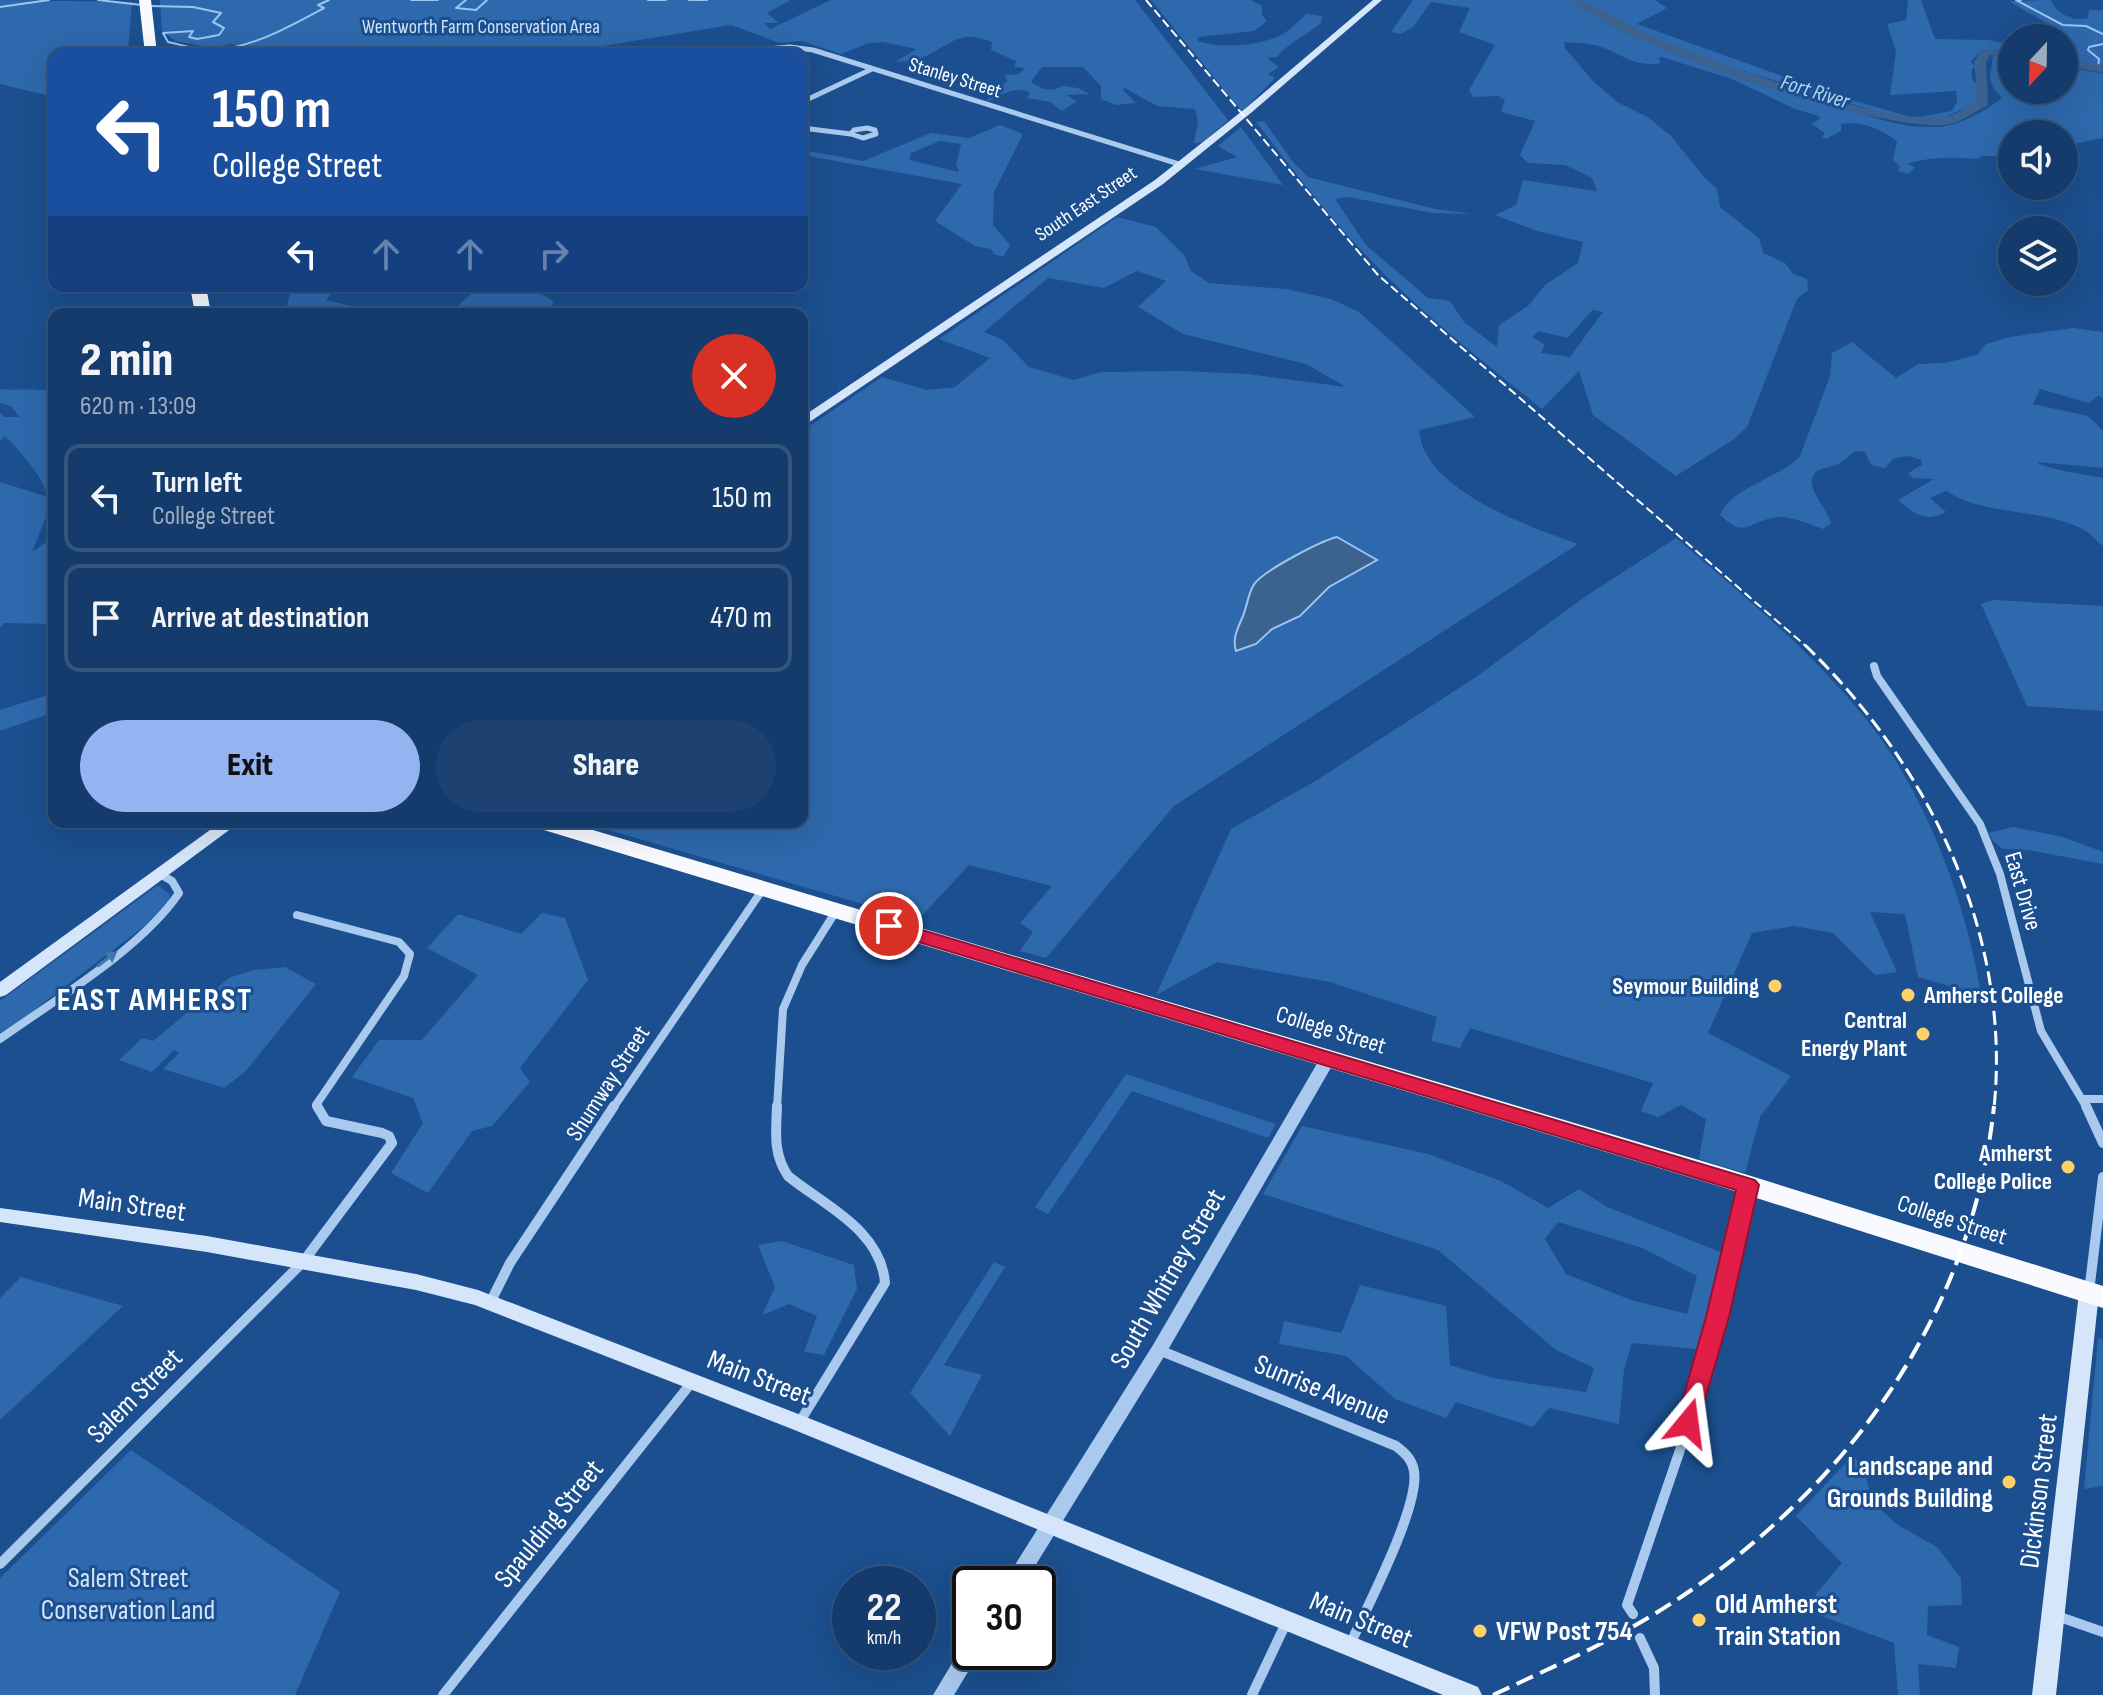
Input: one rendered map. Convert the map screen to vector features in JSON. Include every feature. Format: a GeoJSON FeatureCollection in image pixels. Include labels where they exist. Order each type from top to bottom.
{"type":"FeatureCollection","features":[{"type":"Feature","properties":{"kind":"highway"},"geometry":{"type":"LineString","coordinates":[[145,4],[150,48]]}},
{"type":"Feature","properties":{"kind":"highway","name":"College Street"},"geometry":{"type":"LineString","coordinates":[[562,828],[1748,1185],[2096,1295]]}},
{"type":"Feature","properties":{"kind":"main road","name":"South East Street"},"geometry":{"type":"LineString","coordinates":[[808,419],[1182,165],[1378,0]]}},
{"type":"Feature","properties":{"kind":"main road"},"geometry":{"type":"LineString","coordinates":[[0,991],[224,828]]}},
{"type":"Feature","properties":{"kind":"main road","name":"Main Street"},"geometry":{"type":"LineString","coordinates":[[0,1215],[174,1239],[416,1282],[490,1303],[799,1423],[1470,1695]]}},
{"type":"Feature","properties":{"kind":"main road","name":"Dickinson Street"},"geometry":{"type":"LineString","coordinates":[[2044,1695],[2096,1295]]}},
{"type":"Feature","properties":{"kind":"street","name":"Stanley Street"},"geometry":{"type":"LineString","coordinates":[[808,49],[1182,165]]}},
{"type":"Feature","properties":{"kind":"street"},"geometry":{"type":"LineString","coordinates":[[808,99],[873,69]]}},
{"type":"Feature","properties":{"kind":"street"},"geometry":{"type":"LineString","coordinates":[[808,129],[851,134]]}},
{"type":"Feature","properties":{"kind":"street","name":"East Drive"},"geometry":{"type":"LineString","coordinates":[[1874,666],[1877,676],[1980,824],[2000,874],[2041,1031],[2082,1099],[2103,1143]]}},
{"type":"Feature","properties":{"kind":"street"},"geometry":{"type":"LineString","coordinates":[[0,1039],[136,938],[175,904],[179,893],[172,881],[160,874]]}},
{"type":"Feature","properties":{"kind":"street","name":"Shumway Street"},"geometry":{"type":"LineString","coordinates":[[490,1303],[510,1263],[712,960],[763,889]]}},
{"type":"Feature","properties":{"kind":"street"},"geometry":{"type":"LineString","coordinates":[[799,1423],[885,1283],[887,1271],[882,1256],[869,1238],[788,1176],[779,1163],[775,1146],[780,1025],[785,1001],[801,966],[837,910]]}},
{"type":"Feature","properties":{"kind":"street","name":"Salem Street"},"geometry":{"type":"LineString","coordinates":[[0,1564],[303,1262],[392,1143],[389,1136],[382,1133],[326,1121],[316,1105],[410,962],[406,947],[399,942],[297,915]]}},
{"type":"Feature","properties":{"kind":"street","name":"South Whitney Street"},"geometry":{"type":"LineString","coordinates":[[1025,1566],[1159,1350],[1328,1059]]}},
{"type":"Feature","properties":{"kind":"street"},"geometry":{"type":"LineString","coordinates":[[2082,1099],[2103,1099]]}},
{"type":"Feature","properties":{"kind":"street"},"geometry":{"type":"LineString","coordinates":[[2096,1295],[2103,1177]]}},
{"type":"Feature","properties":{"kind":"street"},"geometry":{"type":"LineString","coordinates":[[1633,1614],[1627,1605],[1651,1545],[1688,1423],[1718,1317],[1748,1185]]}},
{"type":"Feature","properties":{"kind":"street","name":"Sunrise Avenue"},"geometry":{"type":"LineString","coordinates":[[1159,1350],[1381,1439],[1407,1455],[1415,1477],[1410,1505],[1350,1646]]}},
{"type":"Feature","properties":{"kind":"street","name":"Spaulding Street"},"geometry":{"type":"LineString","coordinates":[[443,1695],[692,1382]]}},
{"type":"Feature","properties":{"kind":"street"},"geometry":{"type":"LineString","coordinates":[[2053,1615],[2103,1632]]}},
{"type":"Feature","properties":{"kind":"street"},"geometry":{"type":"LineString","coordinates":[[1252,1695],[1287,1620]]}},
{"type":"Feature","properties":{"kind":"street"},"geometry":{"type":"LineString","coordinates":[[1640,1638],[1654,1668],[1655,1695]]}},
{"type":"Feature","properties":{"kind":"street"},"geometry":{"type":"LineString","coordinates":[[943,1695],[959,1670]]}},
{"type":"Feature","properties":{"kind":"green space"},"geometry":{"type":"Polygon","coordinates":[[[0,0],[132,2],[128,48],[48,48],[48,74],[44,75],[48,76],[48,96],[0,84],[0,0]]]}},
{"type":"Feature","properties":{"kind":"green space","name":"Wentworth Farm Conservation Area"},"geometry":{"type":"Polygon","coordinates":[[[160,0],[791,0],[767,13],[779,23],[764,23],[770,29],[831,0],[1135,0],[1228,120],[1203,142],[1194,143],[1198,122],[1195,109],[1157,106],[1125,88],[1123,90],[1136,103],[1116,105],[1101,99],[1101,86],[1083,67],[1042,67],[1031,82],[1046,89],[1062,86],[1078,88],[1089,94],[1066,95],[1077,101],[1062,111],[1050,102],[1027,98],[1030,93],[1018,90],[985,102],[1007,81],[1005,75],[1019,74],[1025,68],[1014,67],[1016,61],[991,50],[992,42],[971,37],[955,40],[921,58],[895,62],[917,49],[883,42],[869,43],[841,54],[802,41],[780,43],[731,25],[591,48],[253,48],[230,44],[214,48],[175,41],[162,31],[160,0]]]}},
{"type":"Feature","properties":{"kind":"green space"},"geometry":{"type":"Polygon","coordinates":[[[1151,0],[1251,0],[1262,6],[1262,15],[1267,21],[1254,31],[1198,37],[1198,41],[1218,45],[1262,42],[1285,33],[1306,14],[1322,16],[1321,23],[1277,57],[1267,58],[1279,67],[1268,74],[1275,78],[1242,112],[1151,0]]]}},
{"type":"Feature","properties":{"kind":"green space"},"geometry":{"type":"Polygon","coordinates":[[[1413,0],[1655,0],[1667,8],[1637,24],[1835,95],[1920,117],[1952,111],[1957,101],[1956,91],[1890,95],[1896,51],[1887,24],[1906,20],[1908,0],[1921,0],[1935,39],[1998,42],[1998,50],[1981,51],[1971,61],[1973,65],[1983,66],[1973,68],[1972,72],[1972,78],[1981,92],[1976,103],[1943,118],[1898,118],[1690,55],[1599,11],[1591,12],[1637,37],[1692,59],[1867,116],[1919,127],[1945,126],[1962,121],[1998,101],[1998,104],[2078,104],[2078,69],[2103,74],[2103,138],[2078,143],[2078,120],[1998,120],[1998,156],[1924,160],[1907,164],[1915,167],[1908,174],[1898,171],[1900,166],[1893,160],[1897,141],[1871,127],[1841,124],[1841,131],[1826,139],[1822,137],[1825,133],[1811,124],[1820,119],[1819,116],[1795,109],[1732,79],[1662,57],[1658,58],[1661,63],[1644,64],[1600,46],[1564,42],[1565,48],[1593,81],[1617,102],[1649,118],[1671,136],[1717,189],[1720,207],[1759,238],[1763,253],[1785,263],[1793,274],[1807,279],[1808,290],[1797,299],[1747,427],[1734,439],[1676,476],[1593,415],[1579,371],[1542,409],[1449,333],[1348,236],[1256,122],[1264,121],[1293,162],[1308,177],[1435,209],[1472,214],[1433,213],[1348,197],[1335,199],[1366,245],[1428,298],[1450,301],[1464,322],[1497,347],[1499,325],[1528,306],[1545,285],[1578,263],[1583,242],[1537,231],[1495,215],[1516,205],[1523,180],[1597,191],[1592,178],[1565,165],[1528,163],[1520,155],[1535,121],[1501,112],[1505,100],[1498,96],[1473,97],[1469,90],[1495,45],[1459,32],[1470,8],[1431,2],[1413,27],[1401,34],[1391,32],[1413,0]],[[1593,310],[1567,338],[1539,331],[1532,337],[1545,345],[1541,353],[1570,357],[1603,312],[1593,310]]]}},
{"type":"Feature","properties":{"kind":"green space"},"geometry":{"type":"Polygon","coordinates":[[[2051,0],[2061,13],[2077,19],[2088,18],[2089,10],[2103,10],[2103,66],[2078,62],[2078,24],[2048,24],[2010,1],[2051,0]]]}},
{"type":"Feature","properties":{"kind":"green space"},"geometry":{"type":"Polygon","coordinates":[[[1993,55],[1998,56],[1998,93],[1991,82],[1993,55]]]}},
{"type":"Feature","properties":{"kind":"green space"},"geometry":{"type":"Polygon","coordinates":[[[1000,125],[1023,134],[994,192],[993,225],[1010,245],[1004,256],[975,246],[935,221],[962,184],[808,156],[808,151],[863,161],[931,133],[969,138],[1000,125]],[[940,141],[911,153],[909,160],[959,172],[956,164],[961,144],[940,141]]]}},
{"type":"Feature","properties":{"kind":"green space"},"geometry":{"type":"Polygon","coordinates":[[[1241,127],[1283,185],[1195,169],[1237,157],[1218,146],[1241,127]]]}},
{"type":"Feature","properties":{"kind":"green space"},"geometry":{"type":"Polygon","coordinates":[[[1117,217],[1156,227],[1184,255],[1191,271],[1209,283],[1286,289],[1331,299],[1359,312],[1475,417],[1419,430],[1425,451],[1439,471],[1482,503],[1578,544],[1174,806],[1046,958],[1020,951],[1033,932],[1020,923],[1052,886],[969,865],[918,920],[602,828],[808,828],[808,427],[882,377],[927,390],[955,387],[990,358],[939,339],[1117,217]],[[1137,271],[1104,288],[1048,278],[984,332],[1003,340],[1029,367],[1074,380],[1101,372],[1182,371],[1247,374],[1346,387],[1306,364],[1183,334],[1138,307],[1166,281],[1137,271]]]}},
{"type":"Feature","properties":{"kind":"green space"},"geometry":{"type":"Polygon","coordinates":[[[290,292],[333,292],[326,300],[359,308],[305,308],[287,306],[290,292]]]}},
{"type":"Feature","properties":{"kind":"green space"},"geometry":{"type":"Polygon","coordinates":[[[473,292],[538,292],[553,301],[552,308],[456,308],[473,292]]]}},
{"type":"Feature","properties":{"kind":"green space"},"geometry":{"type":"Polygon","coordinates":[[[2073,328],[2103,332],[2103,399],[2099,395],[2089,403],[2040,389],[2033,404],[2088,416],[2103,431],[2103,468],[2037,462],[2057,470],[2103,478],[2103,546],[2087,531],[2067,523],[1979,505],[1946,491],[1930,498],[1946,512],[1932,517],[1920,515],[1898,500],[1934,479],[1913,478],[1908,473],[1922,465],[1921,460],[1909,456],[1894,458],[1885,468],[1871,465],[1865,452],[1855,451],[1840,463],[1818,470],[1812,478],[1814,491],[1831,524],[1823,529],[1785,517],[1741,528],[1720,515],[1734,497],[1800,456],[1830,376],[1832,353],[1852,342],[1896,378],[1918,364],[1944,363],[1977,355],[1986,344],[2010,337],[2073,328]]]}},
{"type":"Feature","properties":{"kind":"green space"},"geometry":{"type":"Polygon","coordinates":[[[0,389],[48,391],[48,497],[41,480],[24,457],[5,436],[0,441],[0,413],[5,417],[19,417],[12,407],[0,403],[0,389]]]}},
{"type":"Feature","properties":{"kind":"green space"},"geometry":{"type":"Polygon","coordinates":[[[0,482],[48,497],[48,512],[32,552],[48,541],[48,624],[4,623],[0,628],[0,482]]]}},
{"type":"Feature","properties":{"kind":"green space"},"geometry":{"type":"Polygon","coordinates":[[[1676,538],[1754,605],[1828,675],[1892,756],[1911,787],[1942,855],[1966,926],[1981,995],[1918,977],[1905,914],[1870,912],[1897,972],[1875,975],[1833,933],[1794,926],[1752,933],[1708,1033],[1791,1076],[1760,1117],[1745,1173],[1699,1159],[1706,1119],[1681,1105],[1658,1117],[1641,1111],[1653,1083],[1470,1028],[1460,1048],[1431,1041],[1437,1017],[1330,982],[1217,962],[1156,995],[1231,829],[1317,780],[1476,677],[1583,598],[1676,538]]]}},
{"type":"Feature","properties":{"kind":"green space"},"geometry":{"type":"Polygon","coordinates":[[[1993,600],[2103,606],[2103,711],[2027,706],[1981,604],[1993,600]]]}},
{"type":"Feature","properties":{"kind":"green space"},"geometry":{"type":"Polygon","coordinates":[[[48,695],[48,714],[0,731],[0,710],[48,695]]]}},
{"type":"Feature","properties":{"kind":"green space"},"geometry":{"type":"Polygon","coordinates":[[[2013,827],[2063,837],[2103,852],[2103,864],[2028,850],[2003,849],[1989,833],[2013,827]]]}},
{"type":"Feature","properties":{"kind":"green space"},"geometry":{"type":"Polygon","coordinates":[[[158,885],[170,895],[168,904],[159,915],[0,1036],[0,1001],[158,885]]]}},
{"type":"Feature","properties":{"kind":"green space"},"geometry":{"type":"Polygon","coordinates":[[[542,913],[565,918],[588,980],[520,1068],[530,1082],[492,1126],[472,1131],[428,1193],[391,1173],[423,1123],[413,1098],[352,1077],[379,1040],[422,1040],[478,975],[427,948],[458,914],[521,934],[542,913]]]}},
{"type":"Feature","properties":{"kind":"green space"},"geometry":{"type":"Polygon","coordinates":[[[285,967],[316,984],[245,1072],[224,1088],[163,1069],[179,1053],[174,1050],[152,1072],[119,1060],[142,1038],[153,1041],[229,978],[253,970],[285,967]]]}},
{"type":"Feature","properties":{"kind":"green space"},"geometry":{"type":"Polygon","coordinates":[[[1126,1074],[1276,1124],[1268,1138],[1132,1091],[1048,1214],[1035,1207],[1126,1074]]]}},
{"type":"Feature","properties":{"kind":"green space"},"geometry":{"type":"Polygon","coordinates":[[[1302,1126],[1428,1154],[1501,1181],[1548,1208],[1579,1189],[1607,1207],[1723,1253],[1697,1349],[1632,1343],[1624,1369],[1619,1424],[1549,1408],[1533,1427],[1456,1402],[1446,1418],[1395,1399],[1346,1356],[1279,1344],[1284,1321],[1341,1333],[1360,1285],[1446,1306],[1450,1365],[1493,1378],[1586,1392],[1594,1368],[1556,1350],[1438,1250],[1263,1194],[1302,1126]],[[1558,1222],[1545,1239],[1566,1274],[1631,1300],[1687,1314],[1697,1276],[1642,1248],[1558,1222]]]}},
{"type":"Feature","properties":{"kind":"green space"},"geometry":{"type":"Polygon","coordinates":[[[782,1241],[854,1265],[857,1289],[824,1355],[804,1352],[817,1316],[789,1304],[762,1315],[775,1287],[758,1245],[782,1241]]]}},
{"type":"Feature","properties":{"kind":"green space"},"geometry":{"type":"Polygon","coordinates":[[[994,1262],[1005,1267],[944,1365],[982,1375],[950,1436],[910,1393],[994,1262]]]}},
{"type":"Feature","properties":{"kind":"green space"},"geometry":{"type":"Polygon","coordinates":[[[21,1277],[123,1306],[0,1420],[0,1298],[21,1277]]]}},
{"type":"Feature","properties":{"kind":"green space"},"geometry":{"type":"Polygon","coordinates":[[[2098,1338],[2103,1339],[2103,1486],[2084,1489],[2098,1338]]]}},
{"type":"Feature","properties":{"kind":"green space","name":"Salem Street Conservation Land"},"geometry":{"type":"Polygon","coordinates":[[[131,1450],[340,1592],[295,1695],[0,1695],[0,1578],[131,1450]]]}},
{"type":"Feature","properties":{"kind":"green space"},"geometry":{"type":"Polygon","coordinates":[[[1853,1455],[1865,1472],[1872,1502],[1898,1525],[1937,1547],[1961,1578],[1962,1605],[1928,1606],[1927,1635],[1959,1647],[1956,1668],[1918,1664],[1920,1695],[1898,1695],[1894,1643],[1808,1611],[1816,1594],[1842,1563],[1796,1516],[1853,1455]]]}},
{"type":"Feature","properties":{"kind":"shaded area"},"geometry":{"type":"Polygon","coordinates":[[[1337,537],[1377,560],[1329,587],[1300,616],[1272,629],[1256,644],[1236,651],[1236,633],[1251,589],[1258,580],[1292,558],[1337,537]]]}},
{"type":"Feature","properties":{"kind":"waterway","name":"Fort River"},"geometry":{"type":"LineString","coordinates":[[0,7],[49,0]]}},
{"type":"Feature","properties":{"kind":"waterway","name":"Fort River"},"geometry":{"type":"LineString","coordinates":[[98,0],[142,5]]}},
{"type":"Feature","properties":{"kind":"waterway","name":"Fort River"},"geometry":{"type":"LineString","coordinates":[[231,48],[298,22],[324,8],[318,5],[329,0]]}},
{"type":"Feature","properties":{"kind":"waterway","name":"Fort River"},"geometry":{"type":"LineString","coordinates":[[411,0],[438,0]]}},
{"type":"Feature","properties":{"kind":"waterway","name":"Fort River"},"geometry":{"type":"LineString","coordinates":[[466,0],[456,8],[476,10],[487,0]]}},
{"type":"Feature","properties":{"kind":"waterway","name":"Fort River"},"geometry":{"type":"LineString","coordinates":[[648,0],[666,0]]}},
{"type":"Feature","properties":{"kind":"waterway","name":"Fort River"},"geometry":{"type":"LineString","coordinates":[[689,0],[707,0]]}},
{"type":"Feature","properties":{"kind":"waterway","name":"Fort River"},"geometry":{"type":"LineString","coordinates":[[1576,0],[1618,25],[1732,70],[1834,103],[1919,121],[1946,121],[1984,102],[1980,62],[1986,51],[1998,51]]}},
{"type":"Feature","properties":{"kind":"waterway"},"geometry":{"type":"LineString","coordinates":[[2021,0],[2016,0],[2063,25],[2086,26],[2103,34]]}},
{"type":"Feature","properties":{"kind":"waterway","name":"Fort River"},"geometry":{"type":"LineString","coordinates":[[150,6],[193,7],[221,13],[213,22],[224,28],[219,35],[197,39],[189,37],[193,31],[163,33],[168,42],[195,48]]}},
{"type":"Feature","properties":{"kind":"waterway"},"geometry":{"type":"LineString","coordinates":[[2098,68],[2099,59],[2088,50],[2089,47],[2103,44]]}},
{"type":"Feature","properties":{"kind":"waterway","name":"Fort River"},"geometry":{"type":"LineString","coordinates":[[2078,65],[2103,69]]}},
{"type":"Feature","properties":{"kind":"railway"},"geometry":{"type":"LineString","coordinates":[[1146,0],[1378,275],[1806,646]]}},
{"type":"Feature","properties":{"kind":"railway"},"geometry":{"type":"LineString","coordinates":[[1806,646],[1849,692],[1889,743],[1924,798],[1952,856],[1975,916],[1989,979],[1996,1043],[1994,1108]]}},
{"type":"Feature","properties":{"kind":"railway"},"geometry":{"type":"LineString","coordinates":[[1493,1695],[1636,1625],[1722,1568],[1783,1517],[1837,1460],[1885,1398],[1925,1332],[1957,1261],[1980,1185],[1994,1106]]}},
{"type":"Feature","properties":{"kind":"place","name":"Seymour Building"},"geometry":{"type":"Point","coordinates":[1775,986]}},
{"type":"Feature","properties":{"kind":"place","name":"Amherst College"},"geometry":{"type":"Point","coordinates":[1908,995]}},
{"type":"Feature","properties":{"kind":"place","name":"Central Energy Plant"},"geometry":{"type":"Point","coordinates":[1923,1034]}},
{"type":"Feature","properties":{"kind":"place","name":"Amherst College Police"},"geometry":{"type":"Point","coordinates":[2068,1167]}},
{"type":"Feature","properties":{"kind":"place","name":"Landscape and Grounds Building"},"geometry":{"type":"Point","coordinates":[2009,1482]}},
{"type":"Feature","properties":{"kind":"place","name":"Old Amherst Train Station"},"geometry":{"type":"Point","coordinates":[1699,1620]}},
{"type":"Feature","properties":{"kind":"place","name":"VFW Post 754"},"geometry":{"type":"Point","coordinates":[1480,1631]}},
{"type":"Feature","properties":{"kind":"district","name":"EAST AMHERST"},"geometry":{"type":"Point","coordinates":[155,1000]}},
{"type":"Feature","properties":{"kind":"route"},"geometry":{"type":"LineString","coordinates":[[889,926],[1748,1185],[1718,1317],[1688,1423]]}}]}
